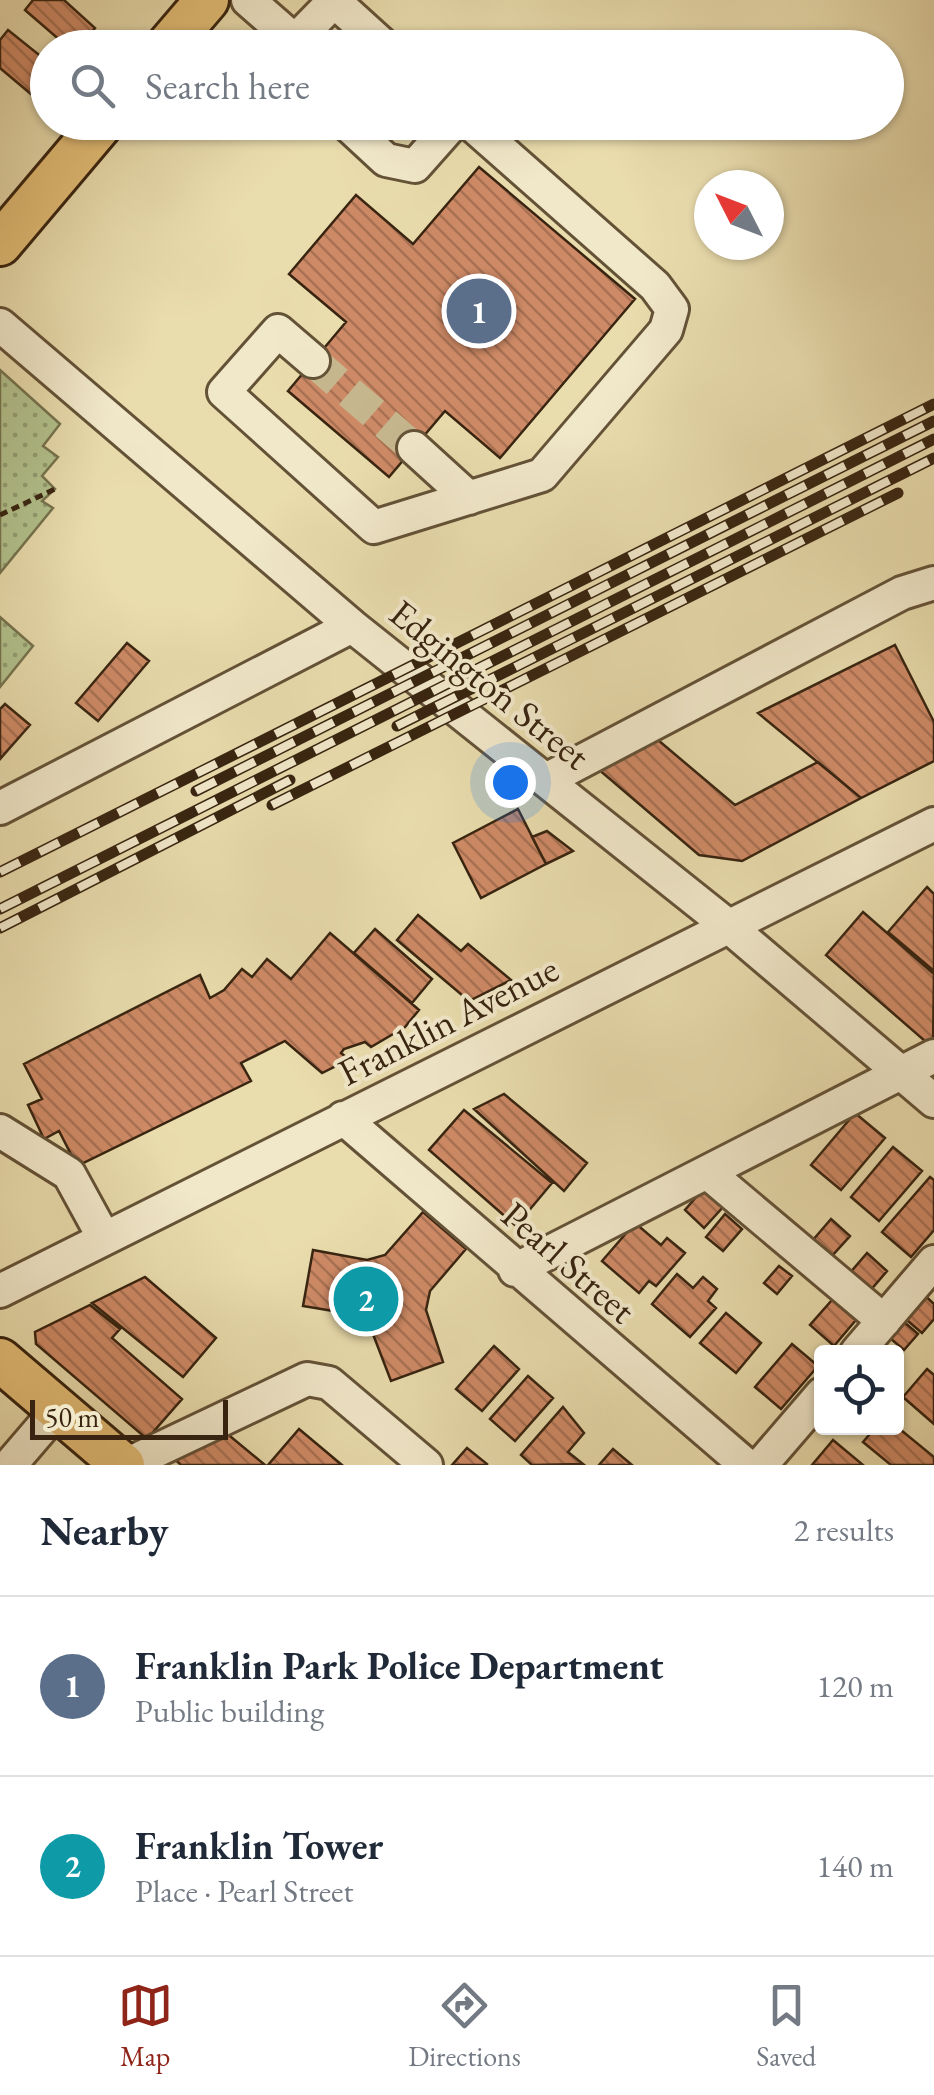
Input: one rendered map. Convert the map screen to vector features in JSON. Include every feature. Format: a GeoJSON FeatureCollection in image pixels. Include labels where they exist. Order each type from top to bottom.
{"type":"FeatureCollection","features":[{"type":"Feature","properties":{"kind":"main road"},"geometry":{"type":"LineString","coordinates":[[181,30],[207,0]]}},
{"type":"Feature","properties":{"kind":"main road"},"geometry":{"type":"LineString","coordinates":[[0,244],[88,140]]}},
{"type":"Feature","properties":{"kind":"main road"},"geometry":{"type":"LineString","coordinates":[[0,1360],[124,1465]]}},
{"type":"Feature","properties":{"kind":"street"},"geometry":{"type":"LineString","coordinates":[[248,0],[279,30]]}},
{"type":"Feature","properties":{"kind":"street"},"geometry":{"type":"LineString","coordinates":[[306,30],[334,1],[366,30]]}},
{"type":"Feature","properties":{"kind":"street"},"geometry":{"type":"LineString","coordinates":[[364,140],[386,160],[415,166],[438,140]]}},
{"type":"Feature","properties":{"kind":"street"},"geometry":{"type":"LineString","coordinates":[[313,361],[278,331],[224,392],[374,527],[542,475],[666,330],[672,309],[655,286],[489,140]]}},
{"type":"Feature","properties":{"kind":"street","name":"Edgington Street"},"geometry":{"type":"LineString","coordinates":[[0,325],[352,626],[727,924],[934,1101]]}},
{"type":"Feature","properties":{"kind":"street"},"geometry":{"type":"LineString","coordinates":[[414,448],[470,498]]}},
{"type":"Feature","properties":{"kind":"street"},"geometry":{"type":"LineString","coordinates":[[546,780],[902,593],[934,583]]}},
{"type":"Feature","properties":{"kind":"street"},"geometry":{"type":"LineString","coordinates":[[0,808],[352,626]]}},
{"type":"Feature","properties":{"kind":"street","name":"Franklin Avenue"},"geometry":{"type":"LineString","coordinates":[[0,1291],[727,924],[934,824]]}},
{"type":"Feature","properties":{"kind":"street"},"geometry":{"type":"LineString","coordinates":[[515,1270],[934,1056]]}},
{"type":"Feature","properties":{"kind":"street","name":"Pearl Street"},"geometry":{"type":"LineString","coordinates":[[342,1118],[746,1465]]}},
{"type":"Feature","properties":{"kind":"street"},"geometry":{"type":"LineString","coordinates":[[0,1132],[69,1174],[104,1238]]}},
{"type":"Feature","properties":{"kind":"street"},"geometry":{"type":"LineString","coordinates":[[707,1172],[884,1321]]}},
{"type":"Feature","properties":{"kind":"street"},"geometry":{"type":"LineString","coordinates":[[863,1345],[934,1262]]}},
{"type":"Feature","properties":{"kind":"street"},"geometry":{"type":"LineString","coordinates":[[124,1465],[308,1379],[329,1383],[426,1465]]}},
{"type":"Feature","properties":{"kind":"street"},"geometry":{"type":"LineString","coordinates":[[762,1465],[814,1403]]}},
{"type":"Feature","properties":{"kind":"street"},"geometry":{"type":"LineString","coordinates":[[9,1454],[58,1409]]}},
{"type":"Feature","properties":{"kind":"path"},"geometry":{"type":"LineString","coordinates":[[0,515],[55,489]]}},
{"type":"Feature","properties":{"kind":"green space"},"geometry":{"type":"Polygon","coordinates":[[[0,370],[60,424],[43,446],[58,457],[42,476],[55,489],[42,501],[53,508],[0,573],[0,370]]]}},
{"type":"Feature","properties":{"kind":"green space"},"geometry":{"type":"Polygon","coordinates":[[[0,617],[33,646],[0,687],[0,617]]]}},
{"type":"Feature","properties":{"kind":"building"},"geometry":{"type":"Polygon","coordinates":[[[33,0],[64,0],[95,28],[48,30],[25,10],[33,0]]]}},
{"type":"Feature","properties":{"kind":"building"},"geometry":{"type":"Polygon","coordinates":[[[8,30],[30,48],[30,93],[0,68],[0,40],[8,30]]]}},
{"type":"Feature","properties":{"kind":"building"},"geometry":{"type":"Polygon","coordinates":[[[479,167],[635,299],[500,458],[445,411],[389,477],[288,391],[346,322],[289,274],[356,195],[413,244],[479,167]]]}},
{"type":"Feature","properties":{"kind":"building"},"geometry":{"type":"Polygon","coordinates":[[[127,643],[149,661],[98,721],[76,703],[127,643]]]}},
{"type":"Feature","properties":{"kind":"building"},"geometry":{"type":"Polygon","coordinates":[[[895,645],[934,722],[934,761],[861,798],[758,713],[895,645]]]}},
{"type":"Feature","properties":{"kind":"building"},"geometry":{"type":"Polygon","coordinates":[[[5,704],[30,725],[0,759],[0,709],[5,704]]]}},
{"type":"Feature","properties":{"kind":"building"},"geometry":{"type":"Polygon","coordinates":[[[658,740],[735,805],[818,762],[861,798],[742,861],[699,855],[597,768],[658,740]]]}},
{"type":"Feature","properties":{"kind":"building"},"geometry":{"type":"Polygon","coordinates":[[[518,809],[546,864],[481,898],[453,843],[518,809]]]}},
{"type":"Feature","properties":{"kind":"building"},"geometry":{"type":"Polygon","coordinates":[[[547,831],[573,851],[546,864],[532,837],[547,831]]]}},
{"type":"Feature","properties":{"kind":"building"},"geometry":{"type":"Polygon","coordinates":[[[927,887],[934,894],[934,971],[888,932],[927,887]]]}},
{"type":"Feature","properties":{"kind":"building"},"geometry":{"type":"Polygon","coordinates":[[[863,912],[934,974],[933,1048],[826,955],[863,912]]]}},
{"type":"Feature","properties":{"kind":"building"},"geometry":{"type":"Polygon","coordinates":[[[418,915],[461,951],[468,944],[511,980],[469,1001],[397,940],[418,915]]]}},
{"type":"Feature","properties":{"kind":"building"},"geometry":{"type":"Polygon","coordinates":[[[375,929],[432,979],[412,1003],[354,953],[375,929]]]}},
{"type":"Feature","properties":{"kind":"building"},"geometry":{"type":"Polygon","coordinates":[[[330,933],[419,1010],[405,1027],[371,1047],[365,1042],[344,1049],[341,1053],[346,1057],[340,1064],[322,1073],[285,1041],[241,1063],[251,1081],[77,1166],[59,1131],[44,1139],[28,1105],[42,1099],[24,1064],[200,975],[210,998],[224,990],[242,969],[252,977],[267,959],[291,979],[330,933]]]}},
{"type":"Feature","properties":{"kind":"building"},"geometry":{"type":"Polygon","coordinates":[[[504,1094],[587,1163],[564,1191],[474,1109],[504,1094]]]}},
{"type":"Feature","properties":{"kind":"building"},"geometry":{"type":"Polygon","coordinates":[[[464,1110],[552,1183],[516,1226],[429,1150],[464,1110]]]}},
{"type":"Feature","properties":{"kind":"building"},"geometry":{"type":"Polygon","coordinates":[[[855,1113],[885,1138],[841,1190],[811,1165],[855,1113]]]}},
{"type":"Feature","properties":{"kind":"building"},"geometry":{"type":"Polygon","coordinates":[[[893,1147],[922,1171],[879,1221],[851,1197],[893,1147]]]}},
{"type":"Feature","properties":{"kind":"building"},"geometry":{"type":"Polygon","coordinates":[[[930,1177],[934,1180],[934,1230],[911,1257],[882,1232],[930,1177]]]}},
{"type":"Feature","properties":{"kind":"building"},"geometry":{"type":"Polygon","coordinates":[[[703,1189],[723,1207],[704,1228],[685,1210],[703,1189]]]}},
{"type":"Feature","properties":{"kind":"building"},"geometry":{"type":"Polygon","coordinates":[[[423,1212],[466,1249],[430,1291],[426,1310],[443,1362],[391,1381],[371,1329],[357,1315],[303,1306],[313,1250],[367,1260],[385,1255],[423,1212]]]}},
{"type":"Feature","properties":{"kind":"building"},"geometry":{"type":"Polygon","coordinates":[[[725,1214],[742,1229],[723,1251],[706,1237],[725,1214]]]}},
{"type":"Feature","properties":{"kind":"building"},"geometry":{"type":"Polygon","coordinates":[[[831,1219],[850,1236],[831,1257],[812,1241],[831,1219]]]}},
{"type":"Feature","properties":{"kind":"building"},"geometry":{"type":"Polygon","coordinates":[[[635,1223],[661,1245],[667,1238],[685,1253],[656,1286],[649,1281],[639,1293],[602,1261],[635,1223]]]}},
{"type":"Feature","properties":{"kind":"building"},"geometry":{"type":"Polygon","coordinates":[[[867,1253],[887,1271],[869,1292],[849,1274],[867,1253]]]}},
{"type":"Feature","properties":{"kind":"building"},"geometry":{"type":"Polygon","coordinates":[[[779,1266],[792,1276],[777,1294],[764,1283],[779,1266]]]}},
{"type":"Feature","properties":{"kind":"building"},"geometry":{"type":"Polygon","coordinates":[[[677,1274],[693,1288],[703,1277],[717,1289],[708,1301],[716,1308],[690,1337],[652,1304],[677,1274]]]}},
{"type":"Feature","properties":{"kind":"building"},"geometry":{"type":"Polygon","coordinates":[[[145,1277],[216,1338],[183,1377],[92,1303],[145,1277]]]}},
{"type":"Feature","properties":{"kind":"building"},"geometry":{"type":"Polygon","coordinates":[[[921,1292],[934,1304],[934,1319],[922,1333],[901,1315],[921,1292]]]}},
{"type":"Feature","properties":{"kind":"building"},"geometry":{"type":"Polygon","coordinates":[[[832,1300],[856,1320],[835,1345],[810,1325],[832,1300]]]}},
{"type":"Feature","properties":{"kind":"building"},"geometry":{"type":"Polygon","coordinates":[[[90,1305],[120,1329],[112,1338],[182,1399],[147,1439],[36,1344],[35,1332],[90,1305]]]}},
{"type":"Feature","properties":{"kind":"building"},"geometry":{"type":"Polygon","coordinates":[[[726,1313],[761,1343],[736,1373],[700,1343],[726,1313]]]}},
{"type":"Feature","properties":{"kind":"building"},"geometry":{"type":"Polygon","coordinates":[[[897,1316],[918,1334],[904,1350],[904,1345],[898,1345],[883,1332],[897,1316]]]}},
{"type":"Feature","properties":{"kind":"building"},"geometry":{"type":"Polygon","coordinates":[[[792,1344],[814,1363],[814,1371],[781,1409],[755,1387],[792,1344]]]}},
{"type":"Feature","properties":{"kind":"building"},"geometry":{"type":"Polygon","coordinates":[[[494,1346],[519,1369],[482,1411],[456,1389],[494,1346]]]}},
{"type":"Feature","properties":{"kind":"building"},"geometry":{"type":"Polygon","coordinates":[[[927,1369],[934,1375],[934,1424],[904,1398],[927,1369]]]}},
{"type":"Feature","properties":{"kind":"building"},"geometry":{"type":"Polygon","coordinates":[[[528,1376],[553,1398],[515,1441],[490,1419],[528,1376]]]}},
{"type":"Feature","properties":{"kind":"building"},"geometry":{"type":"Polygon","coordinates":[[[563,1407],[584,1433],[568,1452],[583,1464],[532,1465],[521,1455],[563,1407]]]}},
{"type":"Feature","properties":{"kind":"building"},"geometry":{"type":"Polygon","coordinates":[[[219,1427],[265,1465],[181,1465],[169,1454],[219,1427]]]}},
{"type":"Feature","properties":{"kind":"building"},"geometry":{"type":"Polygon","coordinates":[[[299,1429],[342,1465],[268,1465],[299,1429]]]}},
{"type":"Feature","properties":{"kind":"building"},"geometry":{"type":"Polygon","coordinates":[[[904,1433],[934,1457],[934,1465],[891,1465],[863,1442],[869,1435],[904,1433]]]}},
{"type":"Feature","properties":{"kind":"building"},"geometry":{"type":"Polygon","coordinates":[[[833,1440],[863,1465],[812,1465],[833,1440]]]}},
{"type":"Feature","properties":{"kind":"building"},"geometry":{"type":"Polygon","coordinates":[[[467,1448],[487,1464],[452,1465],[467,1448]]]}},
{"type":"Feature","properties":{"kind":"building"},"geometry":{"type":"Polygon","coordinates":[[[613,1449],[632,1465],[599,1465],[613,1449]]]}},
{"type":"Feature","properties":{"kind":"tunnel"},"geometry":{"type":"LineString","coordinates":[[313,361],[414,448]]}},
{"type":"Feature","properties":{"kind":"railway"},"geometry":{"type":"LineString","coordinates":[[0,872],[934,404]]}},
{"type":"Feature","properties":{"kind":"railway"},"geometry":{"type":"LineString","coordinates":[[196,791],[934,421]]}},
{"type":"Feature","properties":{"kind":"railway"},"geometry":{"type":"LineString","coordinates":[[0,909],[934,439]]}},
{"type":"Feature","properties":{"kind":"railway"},"geometry":{"type":"LineString","coordinates":[[397,726],[934,458]]}},
{"type":"Feature","properties":{"kind":"railway"},"geometry":{"type":"LineString","coordinates":[[272,805],[898,493]]}},
{"type":"Feature","properties":{"kind":"railway"},"geometry":{"type":"LineString","coordinates":[[0,928],[290,780]]}},
{"type":"Feature","properties":{"kind":"place","name":"Franklin Park Police Department"},"geometry":{"type":"Point","coordinates":[479,311]}},
{"type":"Feature","properties":{"kind":"place","name":"Franklin Tower"},"geometry":{"type":"Point","coordinates":[366,1299]}}]}
